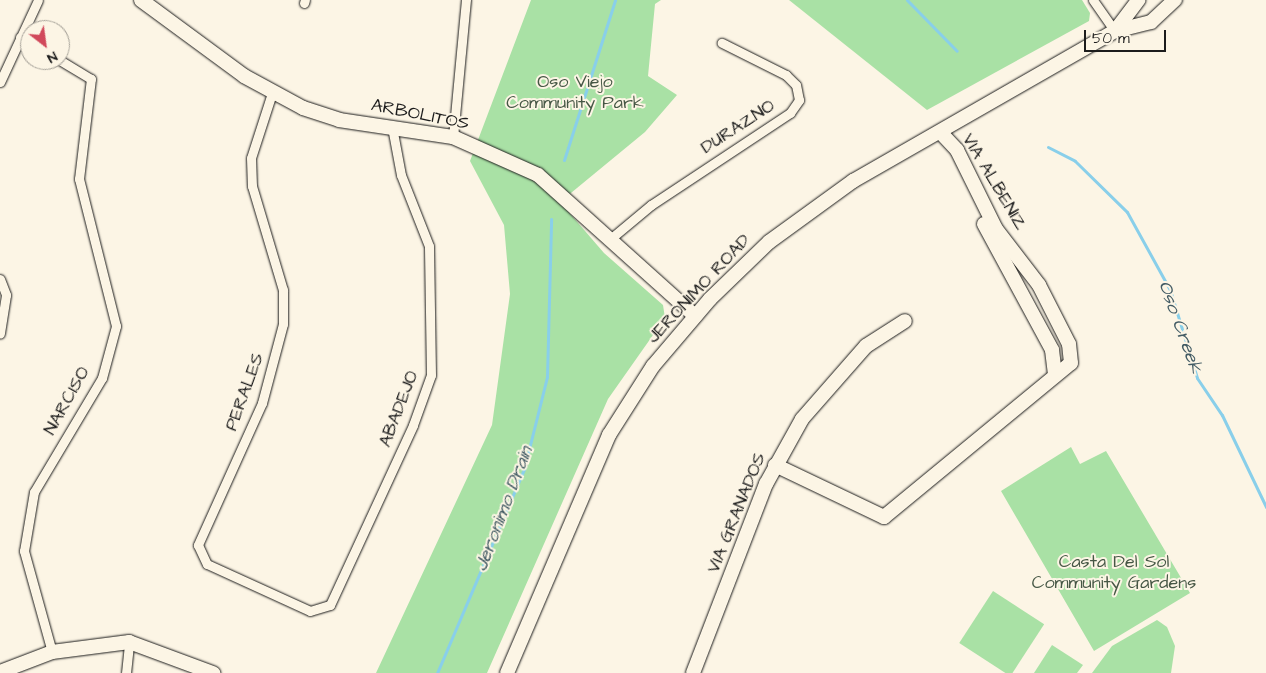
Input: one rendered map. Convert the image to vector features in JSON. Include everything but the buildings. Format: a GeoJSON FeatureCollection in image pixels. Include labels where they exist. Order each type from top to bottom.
{"type":"FeatureCollection","features":[{"type":"Feature","properties":{"kind":"street"},"geometry":{"type":"LineString","coordinates":[[28,20],[38,0]]}},
{"type":"Feature","properties":{"kind":"street","name":"ARBOLITOS"},"geometry":{"type":"LineString","coordinates":[[141,0],[272,93],[329,118],[453,137],[538,174],[568,197],[609,240],[696,316]]}},
{"type":"Feature","properties":{"kind":"street"},"geometry":{"type":"LineString","coordinates":[[453,137],[466,0]]}},
{"type":"Feature","properties":{"kind":"street"},"geometry":{"type":"LineString","coordinates":[[1093,0],[1115,31]]}},
{"type":"Feature","properties":{"kind":"street","name":"JERONIMO ROAD"},"geometry":{"type":"LineString","coordinates":[[1115,31],[1138,0]]}},
{"type":"Feature","properties":{"kind":"street","name":"JERONIMO ROAD"},"geometry":{"type":"LineString","coordinates":[[507,673],[609,435],[648,373],[696,316],[769,242],[821,202],[1115,31],[1151,22],[1175,0]]}},
{"type":"Feature","properties":{"kind":"street"},"geometry":{"type":"LineString","coordinates":[[0,82],[20,37]]}},
{"type":"Feature","properties":{"kind":"street","name":"DURAZNO"},"geometry":{"type":"LineString","coordinates":[[609,240],[651,205],[790,113],[799,100],[796,85],[786,75],[722,43]]}},
{"type":"Feature","properties":{"kind":"street","name":"NARCISO"},"geometry":{"type":"LineString","coordinates":[[52,652],[24,551],[34,492],[102,378],[116,326],[79,179],[91,79],[70,67]]}},
{"type":"Feature","properties":{"kind":"street","name":"PERALES"},"geometry":{"type":"LineString","coordinates":[[272,93],[251,158],[252,186],[283,290],[283,324],[262,403],[204,529],[199,552],[206,564],[304,609],[315,611],[330,605]]}},
{"type":"Feature","properties":{"kind":"street","name":"ABADEJO"},"geometry":{"type":"LineString","coordinates":[[330,605],[414,425],[431,375],[429,246],[401,175],[392,127]]}},
{"type":"Feature","properties":{"kind":"street","name":"VIA ALBENIZ"},"geometry":{"type":"LineString","coordinates":[[775,465],[884,517],[1073,358],[1050,306],[1024,260],[996,229],[957,150],[941,133]]}},
{"type":"Feature","properties":{"kind":"street","name":"VIA ALBENIZ"},"geometry":{"type":"LineString","coordinates":[[941,133],[1032,316],[1052,350],[1055,374]]}},
{"type":"Feature","properties":{"kind":"street"},"geometry":{"type":"LineString","coordinates":[[0,279],[6,295],[0,334]]}},
{"type":"Feature","properties":{"kind":"street"},"geometry":{"type":"LineString","coordinates":[[1032,316],[1050,306]]}},
{"type":"Feature","properties":{"kind":"street","name":"VIA GRANADOS"},"geometry":{"type":"LineString","coordinates":[[693,673],[775,465],[819,396],[866,346],[905,321]]}},
{"type":"Feature","properties":{"kind":"street"},"geometry":{"type":"LineString","coordinates":[[126,673],[129,642]]}},
{"type":"Feature","properties":{"kind":"street"},"geometry":{"type":"LineString","coordinates":[[0,672],[52,652],[129,642],[213,673]]}},
{"type":"Feature","properties":{"kind":"green space","name":"Oso Viejo Community Park"},"geometry":{"type":"Polygon","coordinates":[[[531,0],[661,0],[655,4],[648,76],[677,95],[645,132],[560,202],[604,253],[663,305],[665,318],[608,399],[487,673],[376,673],[492,425],[510,294],[504,225],[470,161],[531,0]]]}},
{"type":"Feature","properties":{"kind":"green space"},"geometry":{"type":"Polygon","coordinates":[[[789,0],[1082,0],[1090,13],[1089,21],[927,110],[789,0]]]}},
{"type":"Feature","properties":{"kind":"green space","name":"Casta Del Sol Community Gardens"},"geometry":{"type":"Polygon","coordinates":[[[1071,447],[1080,464],[1106,451],[1190,593],[1094,651],[1001,491],[1071,447]]]}},
{"type":"Feature","properties":{"kind":"green space"},"geometry":{"type":"Polygon","coordinates":[[[993,591],[1044,624],[1012,673],[1005,673],[959,643],[993,591]]]}},
{"type":"Feature","properties":{"kind":"green space"},"geometry":{"type":"Polygon","coordinates":[[[1157,620],[1167,627],[1175,646],[1171,673],[1092,673],[1112,646],[1157,620]]]}},
{"type":"Feature","properties":{"kind":"green space"},"geometry":{"type":"Polygon","coordinates":[[[1052,645],[1083,665],[1077,673],[1034,673],[1052,645]]]}},
{"type":"Feature","properties":{"kind":"waterway","name":"Jeronimo Drain"},"geometry":{"type":"LineString","coordinates":[[564,160],[615,0]]}},
{"type":"Feature","properties":{"kind":"waterway","name":"Oso Creek"},"geometry":{"type":"LineString","coordinates":[[907,0],[957,51]]}},
{"type":"Feature","properties":{"kind":"waterway","name":"Oso Creek"},"geometry":{"type":"LineString","coordinates":[[1048,147],[1075,161],[1127,212],[1170,290],[1197,378],[1222,415],[1266,507]]}},
{"type":"Feature","properties":{"kind":"waterway","name":"Jeronimo Drain"},"geometry":{"type":"LineString","coordinates":[[437,673],[524,469],[547,377],[551,219]]}}]}
